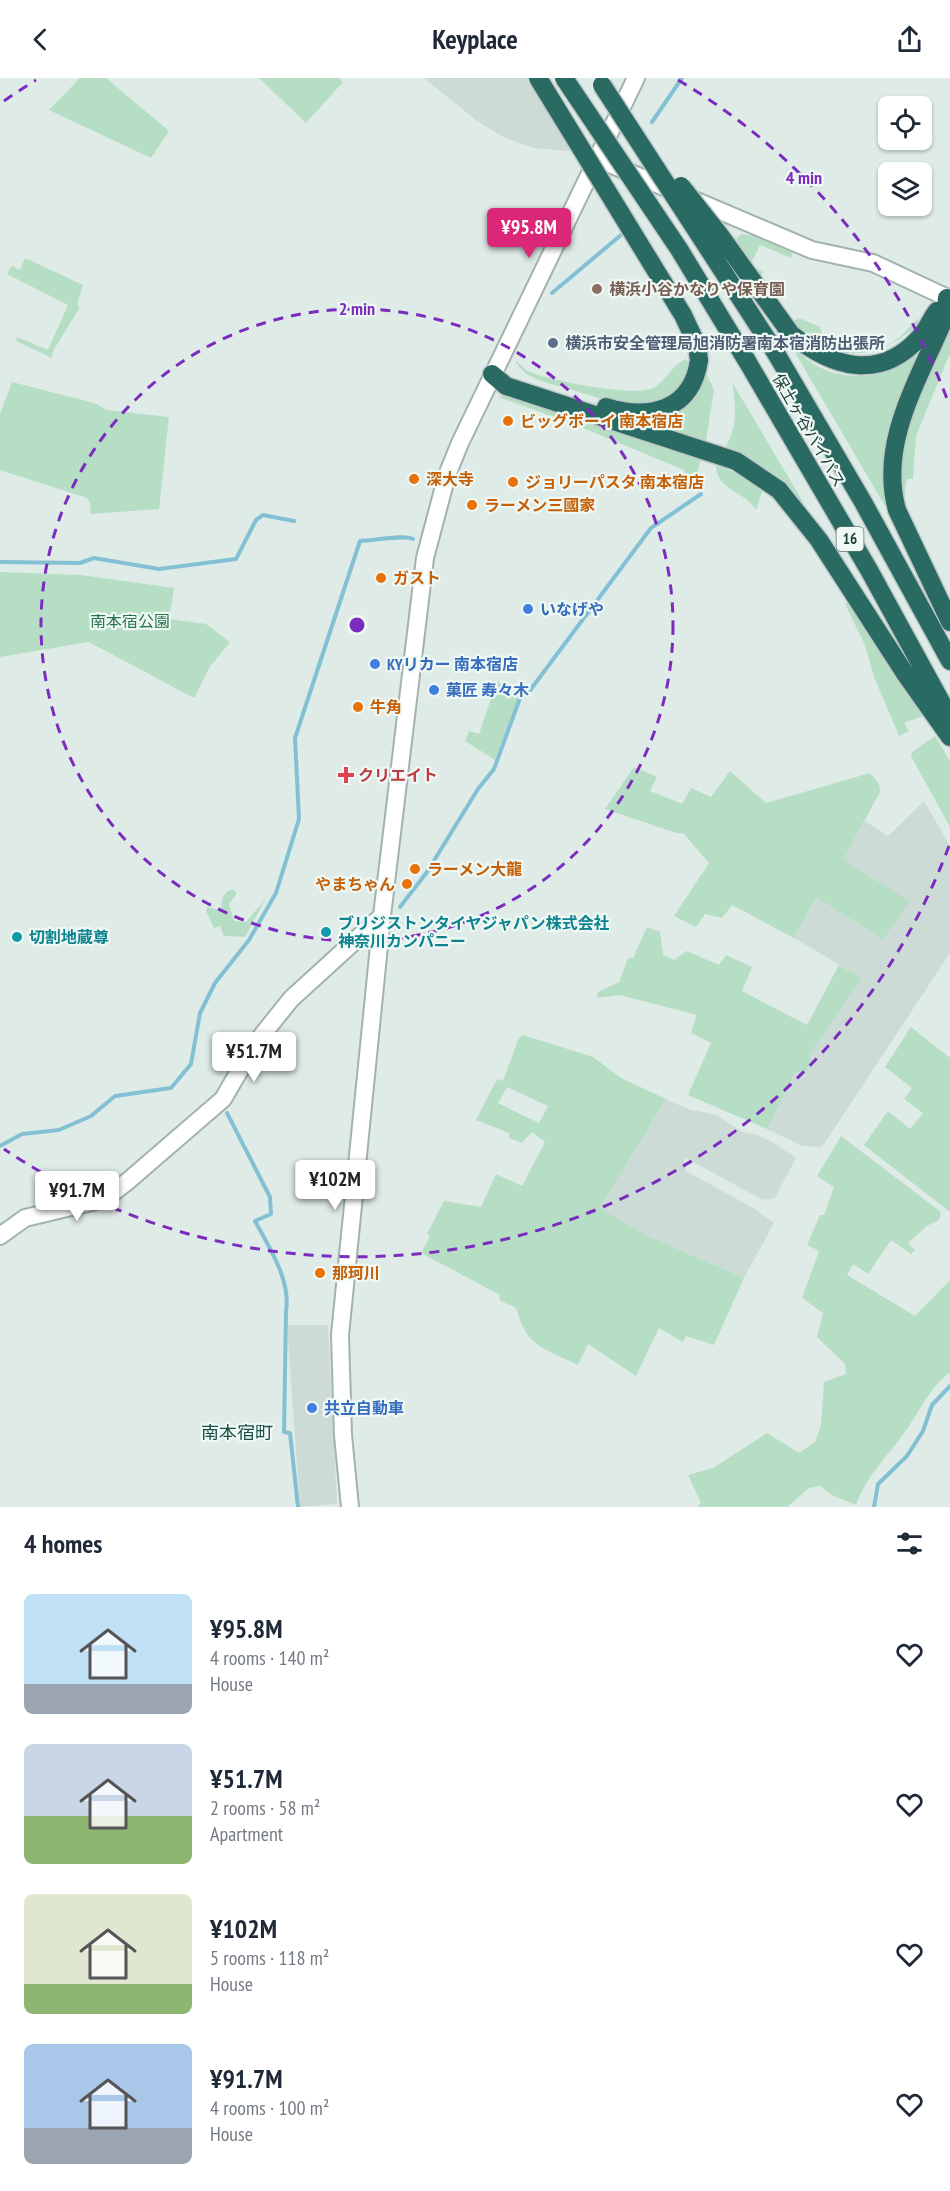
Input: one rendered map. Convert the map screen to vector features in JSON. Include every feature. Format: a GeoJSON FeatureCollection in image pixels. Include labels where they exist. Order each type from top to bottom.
{"type":"FeatureCollection","features":[{"type":"Feature","properties":{"kind":"highway"},"geometry":{"type":"LineString","coordinates":[[492,374],[511,374],[607,408],[644,413],[662,410],[680,400],[694,383],[699,360],[697,345],[683,315],[538,78]]}},
{"type":"Feature","properties":{"kind":"highway","name":"保土ヶ谷バイパス"},"geometry":{"type":"LineString","coordinates":[[564,78],[679,249],[747,361],[869,570],[950,718]]}},
{"type":"Feature","properties":{"kind":"highway"},"geometry":{"type":"LineString","coordinates":[[599,82],[719,234],[791,334],[830,360],[843,364],[871,365],[899,355],[914,344],[949,298]]}},
{"type":"Feature","properties":{"kind":"highway","name":"保土ヶ谷バイパス"},"geometry":{"type":"LineString","coordinates":[[599,82],[774,350],[863,502],[950,662]]}},
{"type":"Feature","properties":{"kind":"highway"},"geometry":{"type":"LineString","coordinates":[[949,298],[945,317],[898,429],[891,464],[892,491],[897,510],[950,622]]}},
{"type":"Feature","properties":{"kind":"highway"},"geometry":{"type":"LineString","coordinates":[[492,374],[506,386],[736,461],[779,490],[819,540],[906,675],[950,737]]}},
{"type":"Feature","properties":{"kind":"street"},"geometry":{"type":"LineString","coordinates":[[350,1507],[344,1435],[340,1335],[382,916],[425,558],[447,475],[492,374],[636,78]]}},
{"type":"Feature","properties":{"kind":"street"},"geometry":{"type":"LineString","coordinates":[[598,159],[812,250],[873,263],[949,298]]}},
{"type":"Feature","properties":{"kind":"street"},"geometry":{"type":"LineString","coordinates":[[0,1236],[25,1218],[110,1195],[138,1174],[223,1099],[255,1044],[291,999],[382,916]]}},
{"type":"Feature","properties":{"kind":"shaded area"},"geometry":{"type":"Polygon","coordinates":[[[424,78],[530,78],[577,152],[534,148],[505,138],[477,121],[424,78]]]}},
{"type":"Feature","properties":{"kind":"shaded area"},"geometry":{"type":"Polygon","coordinates":[[[924,801],[950,846],[950,953],[822,1147],[802,1146],[767,1129],[796,1071],[804,1074],[812,1058],[807,1056],[862,978],[794,938],[816,897],[883,940],[910,901],[842,860],[865,821],[888,836],[924,801]]]}},
{"type":"Feature","properties":{"kind":"shaded area"},"geometry":{"type":"Polygon","coordinates":[[[666,1099],[688,1109],[716,1115],[743,1132],[758,1135],[774,1143],[796,1158],[775,1198],[763,1200],[686,1158],[684,1161],[686,1171],[755,1209],[774,1223],[744,1278],[646,1235],[600,1208],[666,1099]]]}},
{"type":"Feature","properties":{"kind":"shaded area"},"geometry":{"type":"Polygon","coordinates":[[[287,1325],[328,1325],[337,1504],[300,1507],[287,1325]]]}},
{"type":"Feature","properties":{"kind":"green space"},"geometry":{"type":"Polygon","coordinates":[[[80,78],[106,78],[169,131],[151,158],[49,110],[80,78]]]}},
{"type":"Feature","properties":{"kind":"green space"},"geometry":{"type":"Polygon","coordinates":[[[259,78],[339,78],[343,82],[306,123],[259,78]]]}},
{"type":"Feature","properties":{"kind":"green space"},"geometry":{"type":"Polygon","coordinates":[[[741,234],[756,236],[793,253],[791,258],[760,245],[750,265],[763,272],[758,283],[735,252],[737,238],[741,234]]]}},
{"type":"Feature","properties":{"kind":"green space"},"geometry":{"type":"Polygon","coordinates":[[[25,258],[83,285],[77,305],[80,307],[53,351],[52,358],[16,341],[17,337],[48,350],[68,305],[7,274],[12,266],[20,270],[25,258]]]}},
{"type":"Feature","properties":{"kind":"green space"},"geometry":{"type":"Polygon","coordinates":[[[799,318],[820,327],[823,337],[832,342],[831,347],[841,350],[844,347],[868,349],[885,346],[901,336],[917,319],[919,322],[904,335],[889,345],[872,351],[855,353],[822,346],[792,322],[799,318]]]}},
{"type":"Feature","properties":{"kind":"green space"},"geometry":{"type":"Polygon","coordinates":[[[950,330],[950,353],[916,436],[913,479],[907,479],[904,498],[899,465],[904,434],[917,395],[942,341],[950,330]]]}},
{"type":"Feature","properties":{"kind":"green space"},"geometry":{"type":"Polygon","coordinates":[[[925,344],[887,439],[883,472],[888,504],[885,506],[793,349],[795,348],[805,358],[830,372],[858,376],[887,372],[900,366],[925,344]]]}},
{"type":"Feature","properties":{"kind":"green space"},"geometry":{"type":"Polygon","coordinates":[[[686,359],[688,362],[681,382],[671,395],[657,402],[641,405],[605,400],[538,380],[519,367],[515,360],[528,371],[553,379],[609,389],[641,391],[656,386],[676,365],[686,359]]]}},
{"type":"Feature","properties":{"kind":"green space"},"geometry":{"type":"Polygon","coordinates":[[[705,362],[706,373],[714,390],[706,441],[635,418],[649,419],[705,362]]]}},
{"type":"Feature","properties":{"kind":"green space"},"geometry":{"type":"Polygon","coordinates":[[[12,382],[94,403],[107,410],[169,417],[159,509],[91,514],[87,498],[0,470],[0,414],[12,382]]]}},
{"type":"Feature","properties":{"kind":"green space"},"geometry":{"type":"Polygon","coordinates":[[[732,382],[809,512],[771,475],[726,446],[733,430],[735,415],[732,382]]]}},
{"type":"Feature","properties":{"kind":"green space"},"geometry":{"type":"Polygon","coordinates":[[[507,395],[701,459],[696,478],[686,475],[684,470],[571,423],[498,397],[507,395]]]}},
{"type":"Feature","properties":{"kind":"green space"},"geometry":{"type":"Polygon","coordinates":[[[716,465],[741,475],[763,489],[756,510],[746,499],[726,486],[717,474],[716,465]]]}},
{"type":"Feature","properties":{"kind":"green space","name":"南本宿公園"},"geometry":{"type":"Polygon","coordinates":[[[0,572],[81,575],[174,588],[169,619],[206,624],[230,642],[209,668],[194,698],[89,642],[0,657],[0,572]]]}},
{"type":"Feature","properties":{"kind":"green space"},"geometry":{"type":"Polygon","coordinates":[[[847,603],[925,715],[904,723],[909,731],[899,736],[874,677],[865,645],[845,604],[847,603]]]}},
{"type":"Feature","properties":{"kind":"green space"},"geometry":{"type":"Polygon","coordinates":[[[497,681],[519,696],[495,760],[465,741],[469,731],[479,734],[497,681]]]}},
{"type":"Feature","properties":{"kind":"green space"},"geometry":{"type":"Polygon","coordinates":[[[935,736],[950,761],[950,827],[911,756],[912,752],[935,736]]]}},
{"type":"Feature","properties":{"kind":"green space"},"geometry":{"type":"Polygon","coordinates":[[[634,767],[657,777],[650,791],[682,804],[691,788],[711,797],[730,771],[766,803],[870,773],[879,784],[880,792],[843,860],[910,901],[883,940],[816,897],[794,938],[732,905],[722,918],[705,914],[696,927],[674,916],[709,863],[683,833],[676,833],[605,809],[634,767]]]}},
{"type":"Feature","properties":{"kind":"green space"},"geometry":{"type":"Polygon","coordinates":[[[233,889],[237,893],[229,904],[234,921],[246,922],[266,898],[245,937],[224,936],[220,926],[214,928],[206,911],[207,907],[221,910],[225,894],[233,889]]]}},
{"type":"Feature","properties":{"kind":"green space"},"geometry":{"type":"Polygon","coordinates":[[[647,927],[660,932],[663,955],[674,960],[687,951],[719,965],[726,955],[752,967],[742,991],[807,1025],[839,965],[862,978],[808,1056],[812,1058],[805,1074],[796,1071],[767,1129],[688,1095],[711,1043],[691,1033],[697,1015],[620,995],[596,998],[598,992],[619,982],[628,958],[633,958],[647,927]]]}},
{"type":"Feature","properties":{"kind":"green space"},"geometry":{"type":"Polygon","coordinates":[[[911,1027],[950,1058],[950,1212],[864,1145],[888,1111],[910,1129],[923,1113],[904,1099],[912,1088],[885,1067],[911,1027]]]}},
{"type":"Feature","properties":{"kind":"green space"},"geometry":{"type":"Polygon","coordinates":[[[523,1035],[593,1057],[621,1078],[666,1099],[600,1208],[646,1235],[744,1278],[714,1345],[686,1336],[683,1342],[659,1328],[636,1376],[588,1344],[578,1365],[546,1350],[531,1339],[520,1321],[516,1308],[499,1300],[500,1295],[421,1253],[430,1236],[427,1234],[444,1201],[481,1207],[496,1174],[522,1186],[545,1142],[532,1132],[522,1143],[509,1138],[509,1133],[476,1120],[497,1079],[503,1081],[518,1040],[523,1035]],[[507,1087],[498,1103],[539,1123],[548,1106],[507,1087]]]}},
{"type":"Feature","properties":{"kind":"green space"},"geometry":{"type":"Polygon","coordinates":[[[841,1136],[941,1212],[939,1220],[927,1226],[908,1243],[915,1250],[911,1254],[891,1240],[868,1274],[853,1264],[847,1275],[915,1316],[950,1280],[950,1372],[930,1392],[905,1432],[872,1475],[856,1505],[832,1495],[820,1486],[809,1488],[787,1507],[698,1507],[701,1503],[688,1475],[713,1468],[767,1433],[799,1453],[815,1442],[821,1425],[824,1382],[846,1374],[845,1364],[817,1337],[823,1313],[802,1298],[819,1251],[807,1245],[820,1215],[824,1215],[834,1187],[817,1176],[841,1136]]]}},
{"type":"Feature","properties":{"kind":"waterway"},"geometry":{"type":"LineString","coordinates":[[652,122],[682,78]]}},
{"type":"Feature","properties":{"kind":"waterway"},"geometry":{"type":"LineString","coordinates":[[552,293],[621,235]]}},
{"type":"Feature","properties":{"kind":"waterway"},"geometry":{"type":"LineString","coordinates":[[400,907],[427,872],[478,789],[494,769],[520,698],[528,693],[651,528],[701,494]]}},
{"type":"Feature","properties":{"kind":"waterway"},"geometry":{"type":"LineString","coordinates":[[0,562],[80,563],[94,558],[159,569],[236,559],[256,520],[263,515],[294,521]]}},
{"type":"Feature","properties":{"kind":"waterway"},"geometry":{"type":"LineString","coordinates":[[0,1146],[22,1134],[59,1130],[91,1116],[115,1096],[171,1088],[191,1064],[200,1013],[215,983],[249,940],[276,893],[299,819],[295,738],[360,541],[396,537],[413,539]]}},
{"type":"Feature","properties":{"kind":"waterway"},"geometry":{"type":"LineString","coordinates":[[227,1113],[270,1197],[271,1214],[255,1221],[278,1265],[287,1300],[284,1432],[290,1433],[298,1507]]}},
{"type":"Feature","properties":{"kind":"waterway"},"geometry":{"type":"LineString","coordinates":[[874,1507],[878,1484],[907,1456],[923,1431],[932,1405],[950,1386]]}},
{"type":"Feature","properties":{"kind":"place","name":"横浜小谷かなりや保育園"},"geometry":{"type":"Point","coordinates":[597,289]}},
{"type":"Feature","properties":{"kind":"place","name":"横浜市安全管理局旭消防署南本宿消防出張所"},"geometry":{"type":"Point","coordinates":[553,343]}},
{"type":"Feature","properties":{"kind":"place","name":"ビッグボーイ 南本宿店"},"geometry":{"type":"Point","coordinates":[508,421]}},
{"type":"Feature","properties":{"kind":"place","name":"深大寺"},"geometry":{"type":"Point","coordinates":[414,479]}},
{"type":"Feature","properties":{"kind":"place","name":"ジョリーパスタ 南本宿店"},"geometry":{"type":"Point","coordinates":[513,482]}},
{"type":"Feature","properties":{"kind":"place","name":"ラーメン三國家"},"geometry":{"type":"Point","coordinates":[472,505]}},
{"type":"Feature","properties":{"kind":"place","name":"ガスト"},"geometry":{"type":"Point","coordinates":[381,578]}},
{"type":"Feature","properties":{"kind":"place","name":"いなげや"},"geometry":{"type":"Point","coordinates":[528,609]}},
{"type":"Feature","properties":{"kind":"place","name":"KYリカー 南本宿店"},"geometry":{"type":"Point","coordinates":[375,664]}},
{"type":"Feature","properties":{"kind":"place","name":"菓匠 寿々木"},"geometry":{"type":"Point","coordinates":[434,690]}},
{"type":"Feature","properties":{"kind":"place","name":"牛角"},"geometry":{"type":"Point","coordinates":[358,707]}},
{"type":"Feature","properties":{"kind":"place","name":"クリエイト"},"geometry":{"type":"Point","coordinates":[346,775]}},
{"type":"Feature","properties":{"kind":"place","name":"ラーメン大龍"},"geometry":{"type":"Point","coordinates":[415,869]}},
{"type":"Feature","properties":{"kind":"place","name":"やまちゃん"},"geometry":{"type":"Point","coordinates":[407,884]}},
{"type":"Feature","properties":{"kind":"place","name":"ブリジストンタイヤジャパン株式会社 神奈川カンパニー"},"geometry":{"type":"Point","coordinates":[326,932]}},
{"type":"Feature","properties":{"kind":"place","name":"切割地蔵尊"},"geometry":{"type":"Point","coordinates":[17,937]}},
{"type":"Feature","properties":{"kind":"place","name":"那珂川"},"geometry":{"type":"Point","coordinates":[320,1273]}},
{"type":"Feature","properties":{"kind":"place","name":"共立自動車"},"geometry":{"type":"Point","coordinates":[312,1408]}},
{"type":"Feature","properties":{"kind":"district","name":"南本宿町"},"geometry":{"type":"Point","coordinates":[237,1433]}}]}
